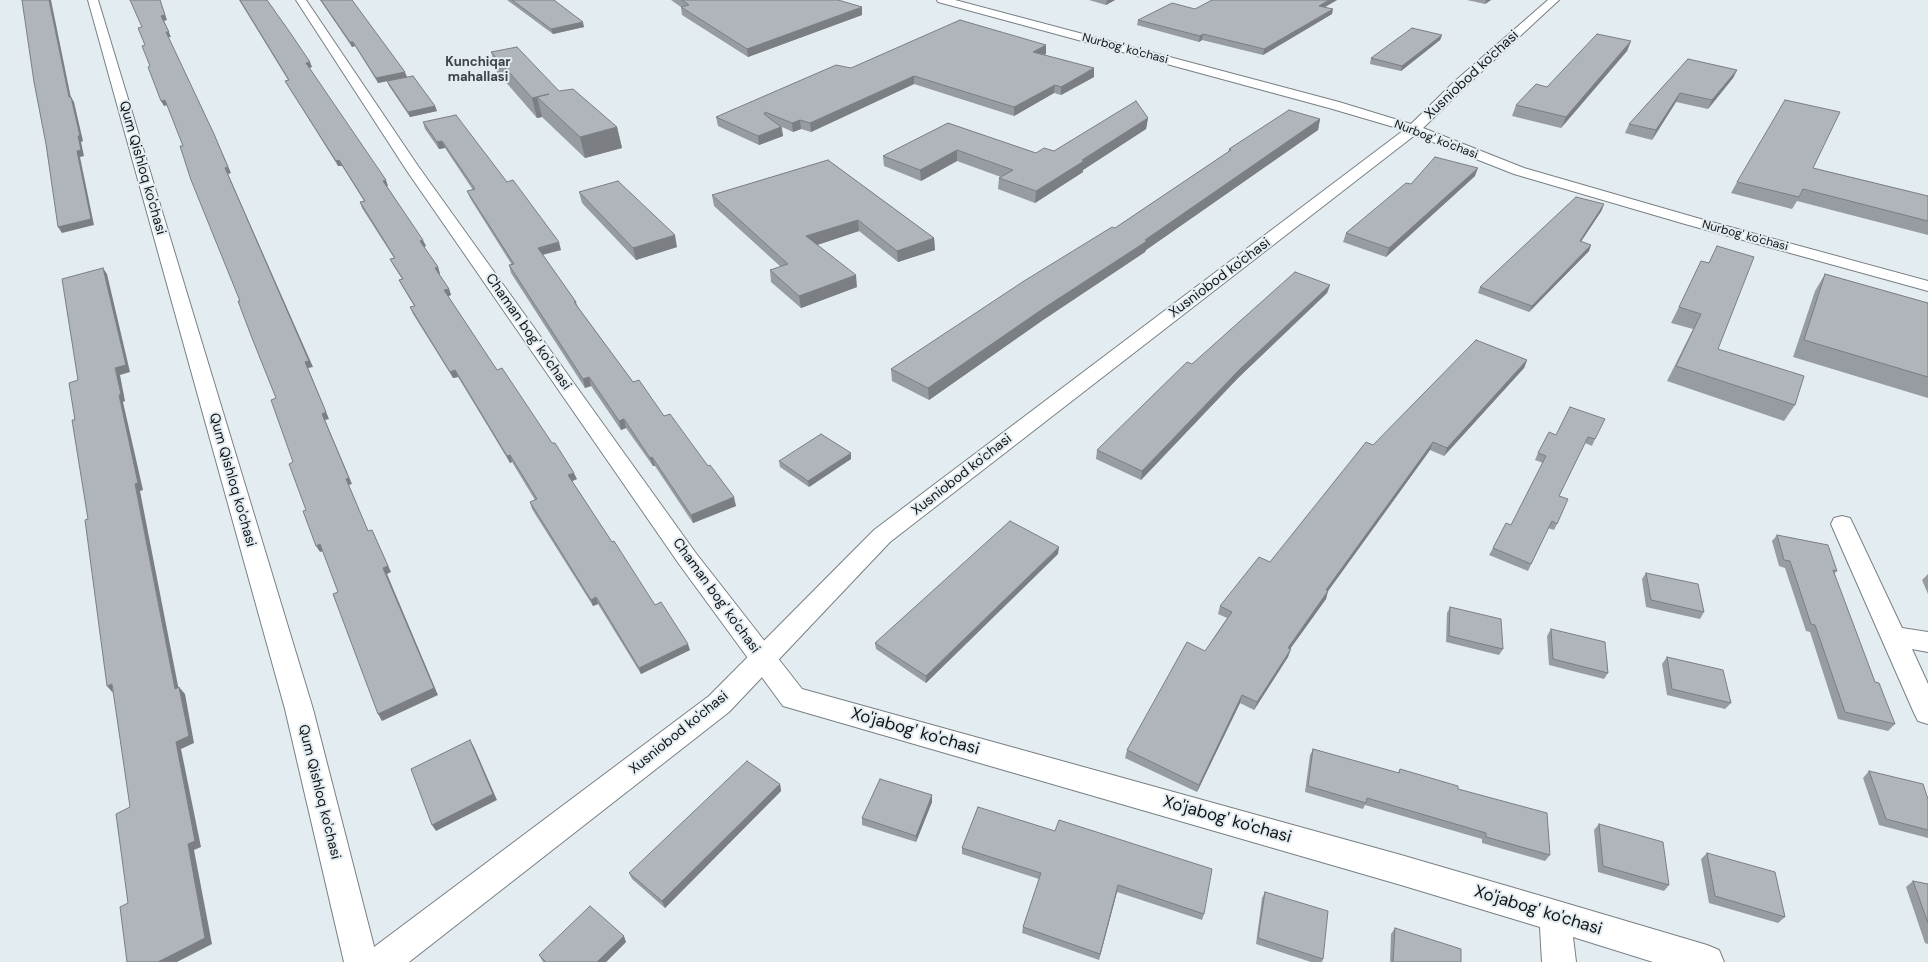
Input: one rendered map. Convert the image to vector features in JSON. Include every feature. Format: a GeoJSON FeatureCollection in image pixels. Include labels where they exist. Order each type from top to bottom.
{"type":"FeatureCollection","features":[{"type":"Feature","properties":{"kind":"street","name":"Qum Qishloq ko'chasi"},"geometry":{"type":"LineString","coordinates":[[93,0],[299,709],[360,962]]}},
{"type":"Feature","properties":{"kind":"street","name":"Chaman bog' ko'chasi"},"geometry":{"type":"LineString","coordinates":[[301,0],[412,168],[687,558],[762,658]]}},
{"type":"Feature","properties":{"kind":"street","name":"Nurbog' ko'chasi"},"geometry":{"type":"LineString","coordinates":[[942,0],[1327,103],[1414,129],[1460,149],[1519,171],[1691,221],[1928,286]]}},
{"type":"Feature","properties":{"kind":"street","name":"Xusniobod ko'chasi"},"geometry":{"type":"LineString","coordinates":[[382,962],[719,704],[882,536],[1414,129],[1459,85],[1554,0]]}},
{"type":"Feature","properties":{"kind":"street"},"geometry":{"type":"LineString","coordinates":[[1842,524],[1928,713]]}},
{"type":"Feature","properties":{"kind":"street"},"geometry":{"type":"LineString","coordinates":[[1893,636],[1928,642]]}},
{"type":"Feature","properties":{"kind":"street","name":"Xo'jabog' ko'chasi"},"geometry":{"type":"LineString","coordinates":[[762,658],[793,698],[1401,870],[1707,962]]}},
{"type":"Feature","properties":{"kind":"street"},"geometry":{"type":"LineString","coordinates":[[1555,916],[1559,962]]}},
{"type":"Feature","properties":{"kind":"building"},"geometry":{"type":"Polygon","coordinates":[[[22,0],[49,0],[69,97],[71,97],[80,136],[78,136],[81,150],[77,151],[91,219],[58,227],[46,144],[34,82],[22,0]]]}},
{"type":"Feature","properties":{"kind":"building"},"geometry":{"type":"Polygon","coordinates":[[[130,0],[160,0],[165,15],[161,16],[169,32],[166,32],[214,134],[228,167],[225,168],[309,361],[305,362],[326,412],[322,414],[349,478],[346,479],[368,531],[372,530],[388,566],[383,568],[434,688],[378,714],[333,594],[338,592],[320,544],[316,546],[303,511],[306,510],[289,464],[293,462],[271,400],[276,398],[238,301],[240,301],[191,180],[180,146],[183,146],[165,100],[161,101],[148,67],[150,66],[142,46],[145,45],[138,28],[142,27],[130,0]]]}},
{"type":"Feature","properties":{"kind":"building"},"geometry":{"type":"Polygon","coordinates":[[[240,0],[267,0],[289,31],[310,62],[306,63],[386,180],[383,181],[423,240],[420,241],[438,267],[435,268],[449,289],[444,290],[497,370],[502,368],[552,443],[555,443],[574,473],[568,475],[612,542],[614,541],[655,605],[661,602],[688,644],[639,668],[596,597],[591,600],[530,502],[537,499],[510,455],[507,456],[455,370],[450,372],[410,307],[415,306],[399,280],[403,279],[390,259],[395,258],[360,202],[365,201],[339,160],[336,161],[285,81],[289,80],[240,0]]]}},
{"type":"Feature","properties":{"kind":"building"},"geometry":{"type":"Polygon","coordinates":[[[321,0],[352,0],[405,72],[376,78],[353,42],[350,42],[321,0]]]}},
{"type":"Feature","properties":{"kind":"building"},"geometry":{"type":"Polygon","coordinates":[[[512,0],[554,0],[583,22],[551,29],[512,0]]]}},
{"type":"Feature","properties":{"kind":"building"},"geometry":{"type":"Polygon","coordinates":[[[682,0],[838,0],[862,7],[747,49],[681,7],[689,5],[682,0]]]}},
{"type":"Feature","properties":{"kind":"building"},"geometry":{"type":"Polygon","coordinates":[[[1212,0],[1329,0],[1319,6],[1333,9],[1264,49],[1203,34],[1200,36],[1138,20],[1172,3],[1195,9],[1212,0]]]}},
{"type":"Feature","properties":{"kind":"building"},"geometry":{"type":"Polygon","coordinates":[[[960,20],[1046,45],[1033,52],[1094,68],[1061,87],[1055,85],[1014,107],[914,76],[810,123],[800,120],[792,123],[765,112],[764,114],[781,127],[758,136],[716,117],[836,65],[851,68],[960,20]]]}},
{"type":"Feature","properties":{"kind":"building"},"geometry":{"type":"Polygon","coordinates":[[[1412,28],[1442,35],[1402,66],[1371,58],[1412,28]]]}},
{"type":"Feature","properties":{"kind":"building"},"geometry":{"type":"Polygon","coordinates":[[[1597,34],[1631,41],[1566,117],[1516,105],[1536,84],[1547,87],[1597,34]]]}},
{"type":"Feature","properties":{"kind":"building"},"geometry":{"type":"Polygon","coordinates":[[[517,47],[559,91],[573,89],[617,127],[580,137],[537,97],[549,94],[532,98],[491,52],[517,47]]]}},
{"type":"Feature","properties":{"kind":"building"},"geometry":{"type":"Polygon","coordinates":[[[1688,59],[1737,70],[1712,100],[1680,93],[1656,130],[1629,124],[1688,59]]]}},
{"type":"Feature","properties":{"kind":"building"},"geometry":{"type":"Polygon","coordinates":[[[413,76],[435,106],[408,112],[387,81],[413,76]]]}},
{"type":"Feature","properties":{"kind":"building"},"geometry":{"type":"Polygon","coordinates":[[[1785,100],[1840,112],[1813,168],[1928,196],[1928,221],[1803,189],[1799,197],[1737,182],[1785,100]]]}},
{"type":"Feature","properties":{"kind":"building"},"geometry":{"type":"Polygon","coordinates":[[[1136,101],[1148,118],[1036,191],[999,178],[1013,170],[957,150],[920,170],[883,156],[948,123],[1036,153],[1044,148],[1054,151],[1136,101]]]}},
{"type":"Feature","properties":{"kind":"building"},"geometry":{"type":"Polygon","coordinates":[[[1289,110],[1320,119],[1145,240],[1147,241],[1044,308],[928,388],[891,369],[1024,281],[1112,227],[1115,228],[1231,150],[1229,149],[1289,110]]]}},
{"type":"Feature","properties":{"kind":"building"},"geometry":{"type":"Polygon","coordinates":[[[456,115],[507,182],[513,180],[559,242],[538,248],[576,302],[574,302],[633,382],[639,380],[664,416],[670,414],[708,466],[710,465],[734,497],[691,515],[652,457],[650,458],[624,419],[619,421],[589,377],[583,379],[509,265],[514,264],[467,191],[475,189],[442,141],[437,142],[423,122],[456,115]]]}},
{"type":"Feature","properties":{"kind":"building"},"geometry":{"type":"Polygon","coordinates":[[[1435,157],[1478,168],[1389,248],[1346,233],[1406,183],[1411,184],[1435,157]]]}},
{"type":"Feature","properties":{"kind":"building"},"geometry":{"type":"Polygon","coordinates":[[[828,160],[934,238],[897,251],[858,220],[806,236],[856,275],[799,296],[770,270],[788,264],[712,195],[828,160]]]}},
{"type":"Feature","properties":{"kind":"building"},"geometry":{"type":"Polygon","coordinates":[[[618,181],[675,235],[633,248],[579,192],[618,181]]]}},
{"type":"Feature","properties":{"kind":"building"},"geometry":{"type":"Polygon","coordinates":[[[1576,197],[1604,204],[1580,241],[1591,245],[1532,306],[1480,287],[1576,197]]]}},
{"type":"Feature","properties":{"kind":"building"},"geometry":{"type":"Polygon","coordinates":[[[1717,246],[1754,257],[1718,349],[1804,376],[1795,405],[1676,366],[1701,314],[1679,307],[1701,261],[1709,263],[1717,246]]]}},
{"type":"Feature","properties":{"kind":"building"},"geometry":{"type":"Polygon","coordinates":[[[103,268],[126,365],[115,368],[121,394],[119,395],[138,483],[135,484],[175,689],[179,687],[189,736],[176,742],[195,841],[188,844],[205,938],[158,962],[127,962],[120,907],[128,903],[116,814],[130,807],[112,684],[107,686],[85,520],[88,519],[72,420],[75,420],[69,383],[78,380],[62,279],[103,268]]]}},
{"type":"Feature","properties":{"kind":"building"},"geometry":{"type":"Polygon","coordinates":[[[1295,272],[1330,285],[1240,369],[1142,471],[1097,450],[1187,362],[1192,364],[1295,272]]]}},
{"type":"Feature","properties":{"kind":"building"},"geometry":{"type":"Polygon","coordinates":[[[1825,274],[1928,303],[1928,377],[1804,340],[1825,274]]]}},
{"type":"Feature","properties":{"kind":"building"},"geometry":{"type":"Polygon","coordinates":[[[1476,340],[1527,360],[1447,448],[1433,442],[1326,590],[1328,591],[1288,648],[1291,649],[1257,702],[1242,695],[1199,785],[1127,750],[1187,642],[1205,651],[1232,612],[1220,606],[1259,557],[1270,562],[1366,442],[1373,445],[1476,340]]]}},
{"type":"Feature","properties":{"kind":"building"},"geometry":{"type":"Polygon","coordinates":[[[1570,407],[1605,419],[1595,439],[1588,437],[1559,496],[1568,499],[1557,524],[1552,521],[1531,564],[1493,548],[1506,523],[1511,525],[1546,456],[1538,453],[1549,432],[1556,435],[1570,407]]]}},
{"type":"Feature","properties":{"kind":"building"},"geometry":{"type":"Polygon","coordinates":[[[821,434],[851,453],[808,481],[779,461],[821,434]]]}},
{"type":"Feature","properties":{"kind":"building"},"geometry":{"type":"Polygon","coordinates":[[[1010,521],[1059,547],[926,676],[875,643],[1010,521]]]}},
{"type":"Feature","properties":{"kind":"building"},"geometry":{"type":"Polygon","coordinates":[[[1777,535],[1828,545],[1837,571],[1833,570],[1875,682],[1879,683],[1895,724],[1845,712],[1815,625],[1811,624],[1790,561],[1784,560],[1777,535]]]}},
{"type":"Feature","properties":{"kind":"building"},"geometry":{"type":"Polygon","coordinates":[[[1646,573],[1698,584],[1704,612],[1651,600],[1646,573]]]}},
{"type":"Feature","properties":{"kind":"building"},"geometry":{"type":"Polygon","coordinates":[[[1450,607],[1501,619],[1503,649],[1449,636],[1450,607]]]}},
{"type":"Feature","properties":{"kind":"building"},"geometry":{"type":"Polygon","coordinates":[[[1551,629],[1605,642],[1608,673],[1553,659],[1551,629]]]}},
{"type":"Feature","properties":{"kind":"building"},"geometry":{"type":"Polygon","coordinates":[[[1667,657],[1723,670],[1731,703],[1672,689],[1667,657]]]}},
{"type":"Feature","properties":{"kind":"building"},"geometry":{"type":"Polygon","coordinates":[[[470,740],[493,794],[432,825],[411,769],[470,740]]]}},
{"type":"Feature","properties":{"kind":"building"},"geometry":{"type":"Polygon","coordinates":[[[1313,749],[1399,773],[1400,769],[1458,786],[1458,789],[1547,813],[1550,855],[1486,837],[1486,833],[1367,798],[1366,803],[1308,786],[1313,749]]]}},
{"type":"Feature","properties":{"kind":"building"},"geometry":{"type":"Polygon","coordinates":[[[747,761],[780,784],[662,901],[629,873],[747,761]]]}},
{"type":"Feature","properties":{"kind":"building"},"geometry":{"type":"Polygon","coordinates":[[[1869,771],[1923,784],[1928,799],[1928,830],[1886,819],[1869,771]]]}},
{"type":"Feature","properties":{"kind":"building"},"geometry":{"type":"Polygon","coordinates":[[[880,779],[932,795],[916,836],[862,818],[880,779]]]}},
{"type":"Feature","properties":{"kind":"building"},"geometry":{"type":"Polygon","coordinates":[[[978,807],[1055,831],[1059,820],[1212,869],[1204,914],[1118,885],[1100,954],[1023,927],[1041,873],[962,848],[978,807]]]}},
{"type":"Feature","properties":{"kind":"building"},"geometry":{"type":"Polygon","coordinates":[[[1599,824],[1663,842],[1669,885],[1603,866],[1599,824]]]}},
{"type":"Feature","properties":{"kind":"building"},"geometry":{"type":"Polygon","coordinates":[[[1707,853],[1775,872],[1785,917],[1715,896],[1707,853]]]}},
{"type":"Feature","properties":{"kind":"building"},"geometry":{"type":"Polygon","coordinates":[[[1913,881],[1928,884],[1928,923],[1913,881]]]}},
{"type":"Feature","properties":{"kind":"building"},"geometry":{"type":"Polygon","coordinates":[[[1265,892],[1328,911],[1323,959],[1258,938],[1265,892]]]}},
{"type":"Feature","properties":{"kind":"building"},"geometry":{"type":"Polygon","coordinates":[[[590,906],[624,936],[597,962],[546,962],[539,955],[590,906]]]}},
{"type":"Feature","properties":{"kind":"building"},"geometry":{"type":"Polygon","coordinates":[[[1395,928],[1461,949],[1461,962],[1393,962],[1395,928]]]}},
{"type":"Feature","properties":{"kind":"district","name":"Kunchiqar mahallasi"},"geometry":{"type":"Point","coordinates":[478,70]}}]}
